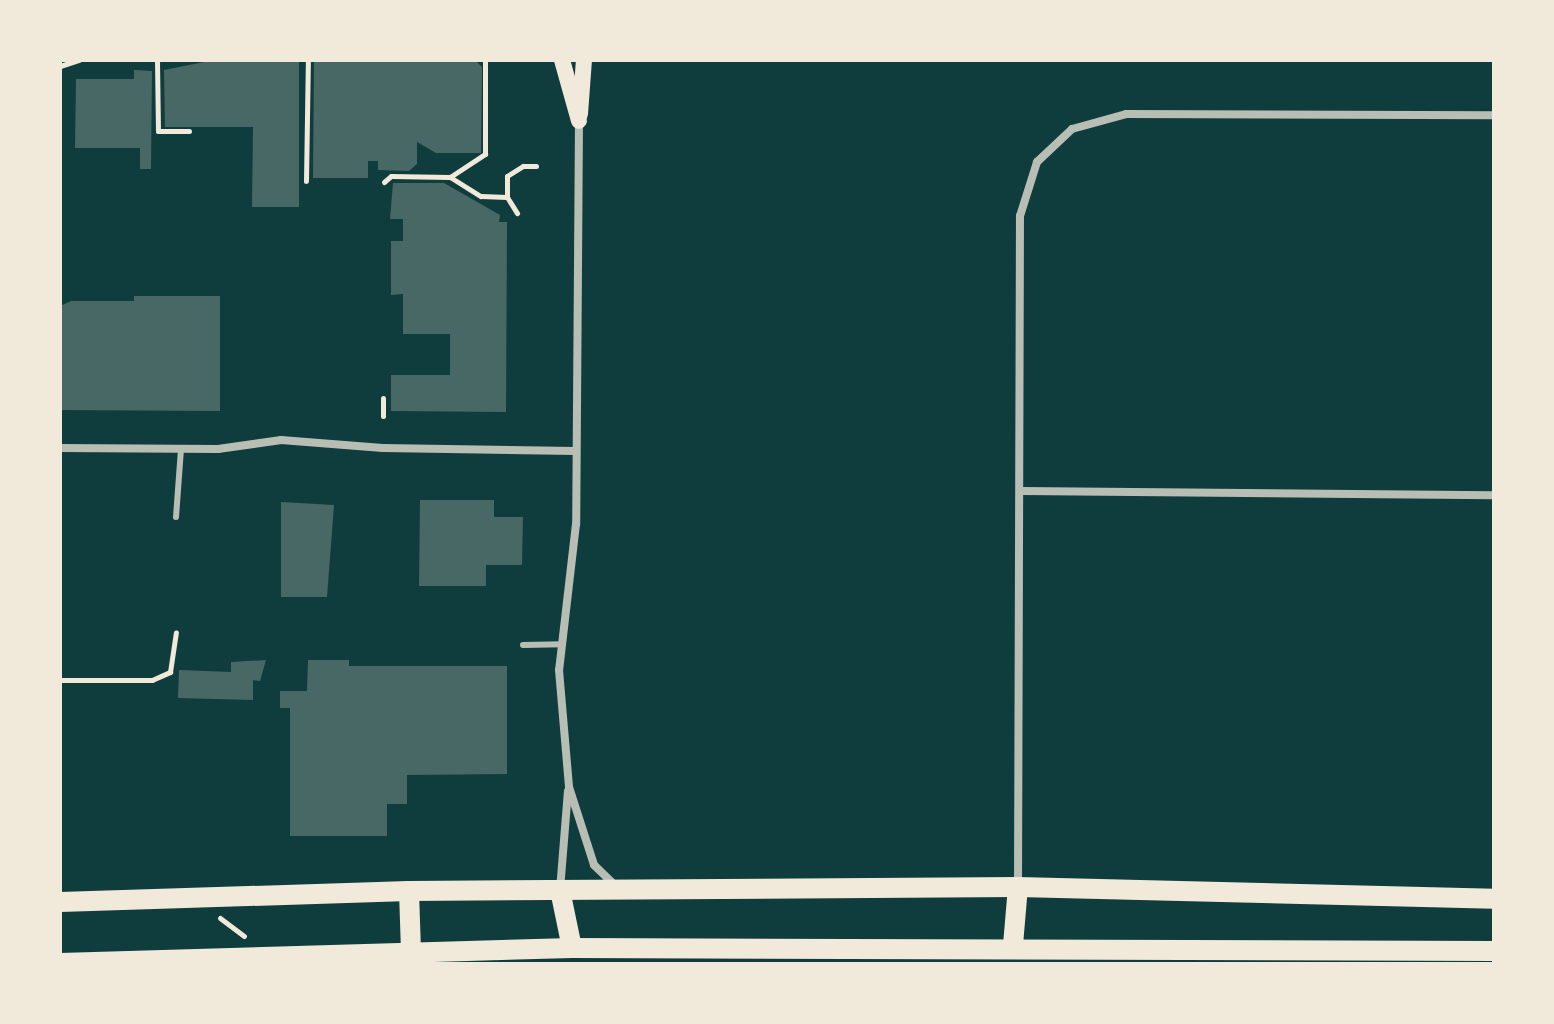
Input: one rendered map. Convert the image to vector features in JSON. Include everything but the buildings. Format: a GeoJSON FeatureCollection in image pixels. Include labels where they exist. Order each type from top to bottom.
{"type":"FeatureCollection","features":[{"type":"Feature","properties":{"kind":"main road"},"geometry":{"type":"LineString","coordinates":[[562,60],[579,121]]}},
{"type":"Feature","properties":{"kind":"main road"},"geometry":{"type":"LineString","coordinates":[[579,121],[584,60]]}},
{"type":"Feature","properties":{"kind":"main road"},"geometry":{"type":"LineString","coordinates":[[1013,945],[1018,887]]}},
{"type":"Feature","properties":{"kind":"main road"},"geometry":{"type":"LineString","coordinates":[[60,902],[409,891],[1018,887],[1494,899]]}},
{"type":"Feature","properties":{"kind":"main road"},"geometry":{"type":"LineString","coordinates":[[560,890],[572,954]]}},
{"type":"Feature","properties":{"kind":"main road"},"geometry":{"type":"LineString","coordinates":[[409,891],[411,952]]}},
{"type":"Feature","properties":{"kind":"main road"},"geometry":{"type":"LineString","coordinates":[[60,963],[411,952],[572,954],[1013,945],[1494,951]]}},
{"type":"Feature","properties":{"kind":"street"},"geometry":{"type":"LineString","coordinates":[[1018,887],[1020,216],[1037,162],[1053,143],[1098,118],[1126,114],[1494,115]]}},
{"type":"Feature","properties":{"kind":"street"},"geometry":{"type":"LineString","coordinates":[[560,890],[569,787],[562,644],[576,524],[579,121]]}},
{"type":"Feature","properties":{"kind":"street"},"geometry":{"type":"LineString","coordinates":[[60,448],[181,449],[281,440],[383,448],[576,451]]}},
{"type":"Feature","properties":{"kind":"street"},"geometry":{"type":"LineString","coordinates":[[1021,491],[1494,495]]}},
{"type":"Feature","properties":{"kind":"street"},"geometry":{"type":"LineString","coordinates":[[569,787],[594,865],[620,889]]}},
{"type":"Feature","properties":{"kind":"lane"},"geometry":{"type":"LineString","coordinates":[[176,517],[181,449]]}},
{"type":"Feature","properties":{"kind":"lane"},"geometry":{"type":"LineString","coordinates":[[523,645],[562,644]]}},
{"type":"Feature","properties":{"kind":"path"},"geometry":{"type":"LineString","coordinates":[[60,66],[79,60]]}},
{"type":"Feature","properties":{"kind":"path"},"geometry":{"type":"LineString","coordinates":[[157,60],[158,131],[189,131]]}},
{"type":"Feature","properties":{"kind":"path"},"geometry":{"type":"LineString","coordinates":[[306,181],[308,60]]}},
{"type":"Feature","properties":{"kind":"path"},"geometry":{"type":"LineString","coordinates":[[450,177],[485,154],[485,60]]}},
{"type":"Feature","properties":{"kind":"path"},"geometry":{"type":"LineString","coordinates":[[517,213],[507,197],[507,176],[523,166],[536,166]]}},
{"type":"Feature","properties":{"kind":"path"},"geometry":{"type":"LineString","coordinates":[[384,182],[391,176],[450,177],[481,196],[507,197]]}},
{"type":"Feature","properties":{"kind":"path"},"geometry":{"type":"LineString","coordinates":[[383,398],[383,416]]}},
{"type":"Feature","properties":{"kind":"path"},"geometry":{"type":"LineString","coordinates":[[60,680],[152,680],[170,672],[176,632]]}},
{"type":"Feature","properties":{"kind":"path"},"geometry":{"type":"LineString","coordinates":[[217,911],[243,934],[246,944]]}}]}
